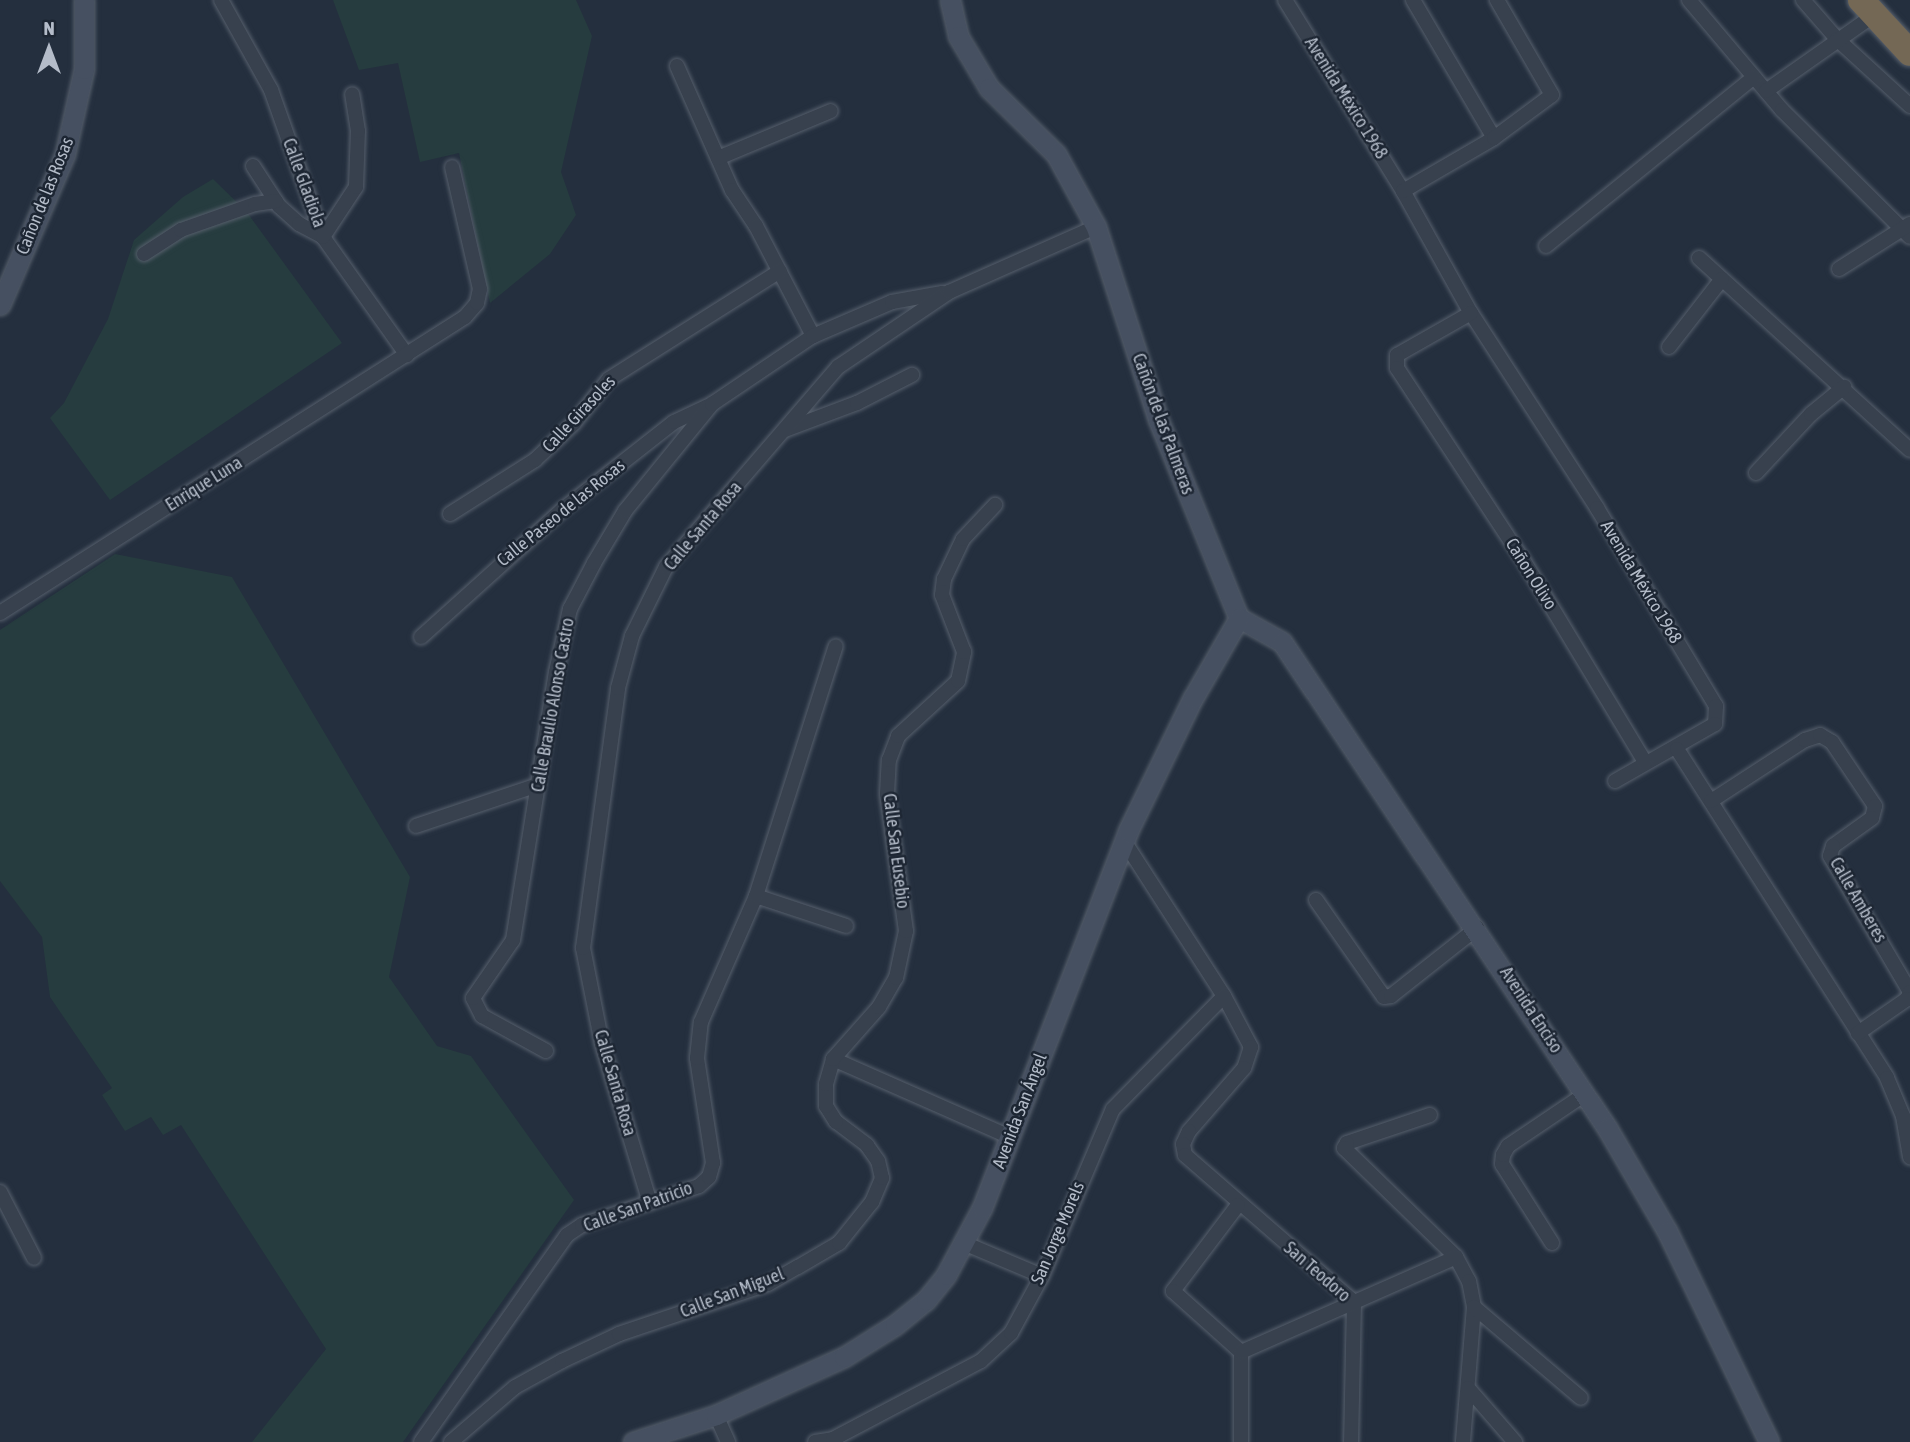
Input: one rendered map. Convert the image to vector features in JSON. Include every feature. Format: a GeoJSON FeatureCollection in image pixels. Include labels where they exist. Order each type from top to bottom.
{"type":"FeatureCollection","features":[{"type":"Feature","properties":{"kind":"highway"},"geometry":{"type":"LineString","coordinates":[[1868,7],[1910,53]]}},
{"type":"Feature","properties":{"kind":"main road","name":"Cañon de las Rosas"},"geometry":{"type":"LineString","coordinates":[[0,305],[65,154],[84,69],[84,0]]}},
{"type":"Feature","properties":{"kind":"main road","name":"Cañón de las Palmeras"},"geometry":{"type":"LineString","coordinates":[[950,0],[958,36],[989,88],[1056,154],[1096,227],[1158,419],[1239,618]]}},
{"type":"Feature","properties":{"kind":"main road","name":"Avenida San Ángel"},"geometry":{"type":"LineString","coordinates":[[633,1442],[716,1415],[844,1357],[895,1325],[926,1300],[966,1244],[1124,841],[1193,698],[1239,618]]}},
{"type":"Feature","properties":{"kind":"main road","name":"Avenida Enciso"},"geometry":{"type":"LineString","coordinates":[[1239,618],[1282,642],[1477,928],[1586,1094],[1667,1231],[1769,1442]]}},
{"type":"Feature","properties":{"kind":"street","name":"Calle Gladiola"},"geometry":{"type":"LineString","coordinates":[[221,0],[271,90],[323,237],[407,355]]}},
{"type":"Feature","properties":{"kind":"street","name":"Avenida México 1968"},"geometry":{"type":"LineString","coordinates":[[1285,0],[1403,191],[1471,313],[1597,508],[1716,706],[1715,724],[1677,750]]}},
{"type":"Feature","properties":{"kind":"street"},"geometry":{"type":"LineString","coordinates":[[1413,0],[1494,138]]}},
{"type":"Feature","properties":{"kind":"street"},"geometry":{"type":"LineString","coordinates":[[1403,191],[1494,138],[1552,95],[1497,0]]}},
{"type":"Feature","properties":{"kind":"street"},"geometry":{"type":"LineString","coordinates":[[1689,0],[1766,91],[1907,230],[1839,270]]}},
{"type":"Feature","properties":{"kind":"street"},"geometry":{"type":"LineString","coordinates":[[1803,0],[1837,39],[1910,106]]}},
{"type":"Feature","properties":{"kind":"street"},"geometry":{"type":"LineString","coordinates":[[1766,91],[1837,39],[1868,7]]}},
{"type":"Feature","properties":{"kind":"street"},"geometry":{"type":"LineString","coordinates":[[677,66],[718,158],[813,336]]}},
{"type":"Feature","properties":{"kind":"street"},"geometry":{"type":"LineString","coordinates":[[1546,246],[1754,77]]}},
{"type":"Feature","properties":{"kind":"street"},"geometry":{"type":"LineString","coordinates":[[253,166],[276,201],[299,224],[323,237],[356,187],[358,131],[352,93]]}},
{"type":"Feature","properties":{"kind":"street"},"geometry":{"type":"LineString","coordinates":[[718,158],[831,111]]}},
{"type":"Feature","properties":{"kind":"street","name":"Enrique Luna"},"geometry":{"type":"LineString","coordinates":[[0,613],[465,317],[480,289],[453,167]]}},
{"type":"Feature","properties":{"kind":"street"},"geometry":{"type":"LineString","coordinates":[[144,254],[181,230],[255,204],[276,201]]}},
{"type":"Feature","properties":{"kind":"street","name":"Calle Santa Rosa"},"geometry":{"type":"LineString","coordinates":[[650,1203],[602,1044],[583,948],[618,688],[632,636],[666,567],[838,367],[949,292],[1096,227]]}},
{"type":"Feature","properties":{"kind":"street"},"geometry":{"type":"LineString","coordinates":[[1699,258],[1844,387],[1910,450]]}},
{"type":"Feature","properties":{"kind":"street","name":"Calle Girasoles"},"geometry":{"type":"LineString","coordinates":[[450,514],[535,460],[574,423],[609,379],[780,271]]}},
{"type":"Feature","properties":{"kind":"street"},"geometry":{"type":"LineString","coordinates":[[1669,347],[1722,279]]}},
{"type":"Feature","properties":{"kind":"street","name":"Calle Braulio Alonso Castro"},"geometry":{"type":"LineString","coordinates":[[546,1051],[482,1016],[473,998],[513,940],[570,609],[625,511],[712,404],[813,336],[892,302],[949,292]]}},
{"type":"Feature","properties":{"kind":"street","name":"Cañon Olivo"},"geometry":{"type":"LineString","coordinates":[[1471,313],[1397,355],[1395,360],[1522,558],[1645,762]]}},
{"type":"Feature","properties":{"kind":"street"},"geometry":{"type":"LineString","coordinates":[[784,431],[857,403],[912,374]]}},
{"type":"Feature","properties":{"kind":"street"},"geometry":{"type":"LineString","coordinates":[[1756,473],[1844,387]]}},
{"type":"Feature","properties":{"kind":"street","name":"Calle Paseo de las Rosas"},"geometry":{"type":"LineString","coordinates":[[422,637],[562,510],[674,422],[712,404]]}},
{"type":"Feature","properties":{"kind":"street","name":"Calle San Eusebio"},"geometry":{"type":"LineString","coordinates":[[833,1059],[879,1007],[896,978],[906,931],[887,794],[890,760],[898,736],[958,681],[964,652],[942,595],[944,579],[962,539],[976,520],[996,506]]}},
{"type":"Feature","properties":{"kind":"street"},"geometry":{"type":"LineString","coordinates":[[836,646],[756,896],[846,926]]}},
{"type":"Feature","properties":{"kind":"street","name":"Calle Amberes"},"geometry":{"type":"LineString","coordinates":[[1712,801],[1805,740],[1821,736],[1832,743],[1875,806],[1872,818],[1833,846],[1830,856],[1910,992],[1907,999],[1858,1033]]}},
{"type":"Feature","properties":{"kind":"street"},"geometry":{"type":"LineString","coordinates":[[1615,781],[1645,762],[1677,750],[1712,801],[1897,1096],[1910,1157]]}},
{"type":"Feature","properties":{"kind":"street"},"geometry":{"type":"LineString","coordinates":[[416,826],[538,785]]}},
{"type":"Feature","properties":{"kind":"street"},"geometry":{"type":"LineString","coordinates":[[1124,841],[1224,996]]}},
{"type":"Feature","properties":{"kind":"street","name":"Calle San Patricio"},"geometry":{"type":"LineString","coordinates":[[421,1442],[567,1235],[582,1225],[699,1186],[709,1177],[713,1163],[696,1042],[756,896]]}},
{"type":"Feature","properties":{"kind":"street"},"geometry":{"type":"LineString","coordinates":[[1316,900],[1384,997],[1391,996],[1477,928]]}},
{"type":"Feature","properties":{"kind":"street","name":"San Teodoro"},"geometry":{"type":"LineString","coordinates":[[1224,996],[1248,1038],[1251,1054],[1244,1068],[1183,1144],[1185,1155],[1238,1205],[1354,1302],[1351,1442]]}},
{"type":"Feature","properties":{"kind":"street","name":"San Jorge Morels"},"geometry":{"type":"LineString","coordinates":[[815,1442],[833,1440],[981,1361],[1011,1334],[1042,1276],[1113,1110],[1224,996]]}},
{"type":"Feature","properties":{"kind":"street"},"geometry":{"type":"LineString","coordinates":[[833,1059],[1010,1136]]}},
{"type":"Feature","properties":{"kind":"street","name":"Calle San Miguel"},"geometry":{"type":"LineString","coordinates":[[451,1442],[515,1387],[562,1361],[619,1334],[768,1284],[839,1243],[872,1202],[882,1178],[867,1145],[836,1122],[827,1105],[833,1059]]}},
{"type":"Feature","properties":{"kind":"street"},"geometry":{"type":"LineString","coordinates":[[1552,1243],[1502,1164],[1503,1155],[1508,1146],[1586,1094]]}},
{"type":"Feature","properties":{"kind":"street"},"geometry":{"type":"LineString","coordinates":[[1430,1115],[1347,1143],[1344,1148],[1456,1256],[1474,1307],[1463,1442]]}},
{"type":"Feature","properties":{"kind":"street"},"geometry":{"type":"LineString","coordinates":[[0,1192],[34,1258]]}},
{"type":"Feature","properties":{"kind":"street"},"geometry":{"type":"LineString","coordinates":[[1238,1205],[1173,1291],[1241,1352],[1241,1442]]}},
{"type":"Feature","properties":{"kind":"street"},"geometry":{"type":"LineString","coordinates":[[966,1244],[1042,1276]]}},
{"type":"Feature","properties":{"kind":"street"},"geometry":{"type":"LineString","coordinates":[[1241,1352],[1456,1256]]}},
{"type":"Feature","properties":{"kind":"street"},"geometry":{"type":"LineString","coordinates":[[1474,1307],[1581,1398]]}},
{"type":"Feature","properties":{"kind":"street"},"geometry":{"type":"LineString","coordinates":[[1468,1388],[1515,1442]]}},
{"type":"Feature","properties":{"kind":"street"},"geometry":{"type":"LineString","coordinates":[[716,1415],[728,1442]]}},
{"type":"Feature","properties":{"kind":"green space"},"geometry":{"type":"Polygon","coordinates":[[[333,0],[576,0],[592,36],[561,172],[576,215],[550,254],[490,303],[459,153],[420,162],[398,63],[359,70],[333,0]]]}},
{"type":"Feature","properties":{"kind":"green space"},"geometry":{"type":"Polygon","coordinates":[[[213,179],[246,211],[342,343],[110,500],[50,418],[64,403],[108,319],[134,240],[183,197],[213,179]]]}},
{"type":"Feature","properties":{"kind":"green space"},"geometry":{"type":"Polygon","coordinates":[[[115,554],[232,577],[410,877],[389,977],[437,1046],[471,1056],[574,1200],[403,1442],[252,1442],[326,1349],[181,1125],[163,1135],[151,1117],[125,1131],[102,1095],[112,1088],[50,997],[42,937],[0,881],[0,630],[115,554]]]}}]}
